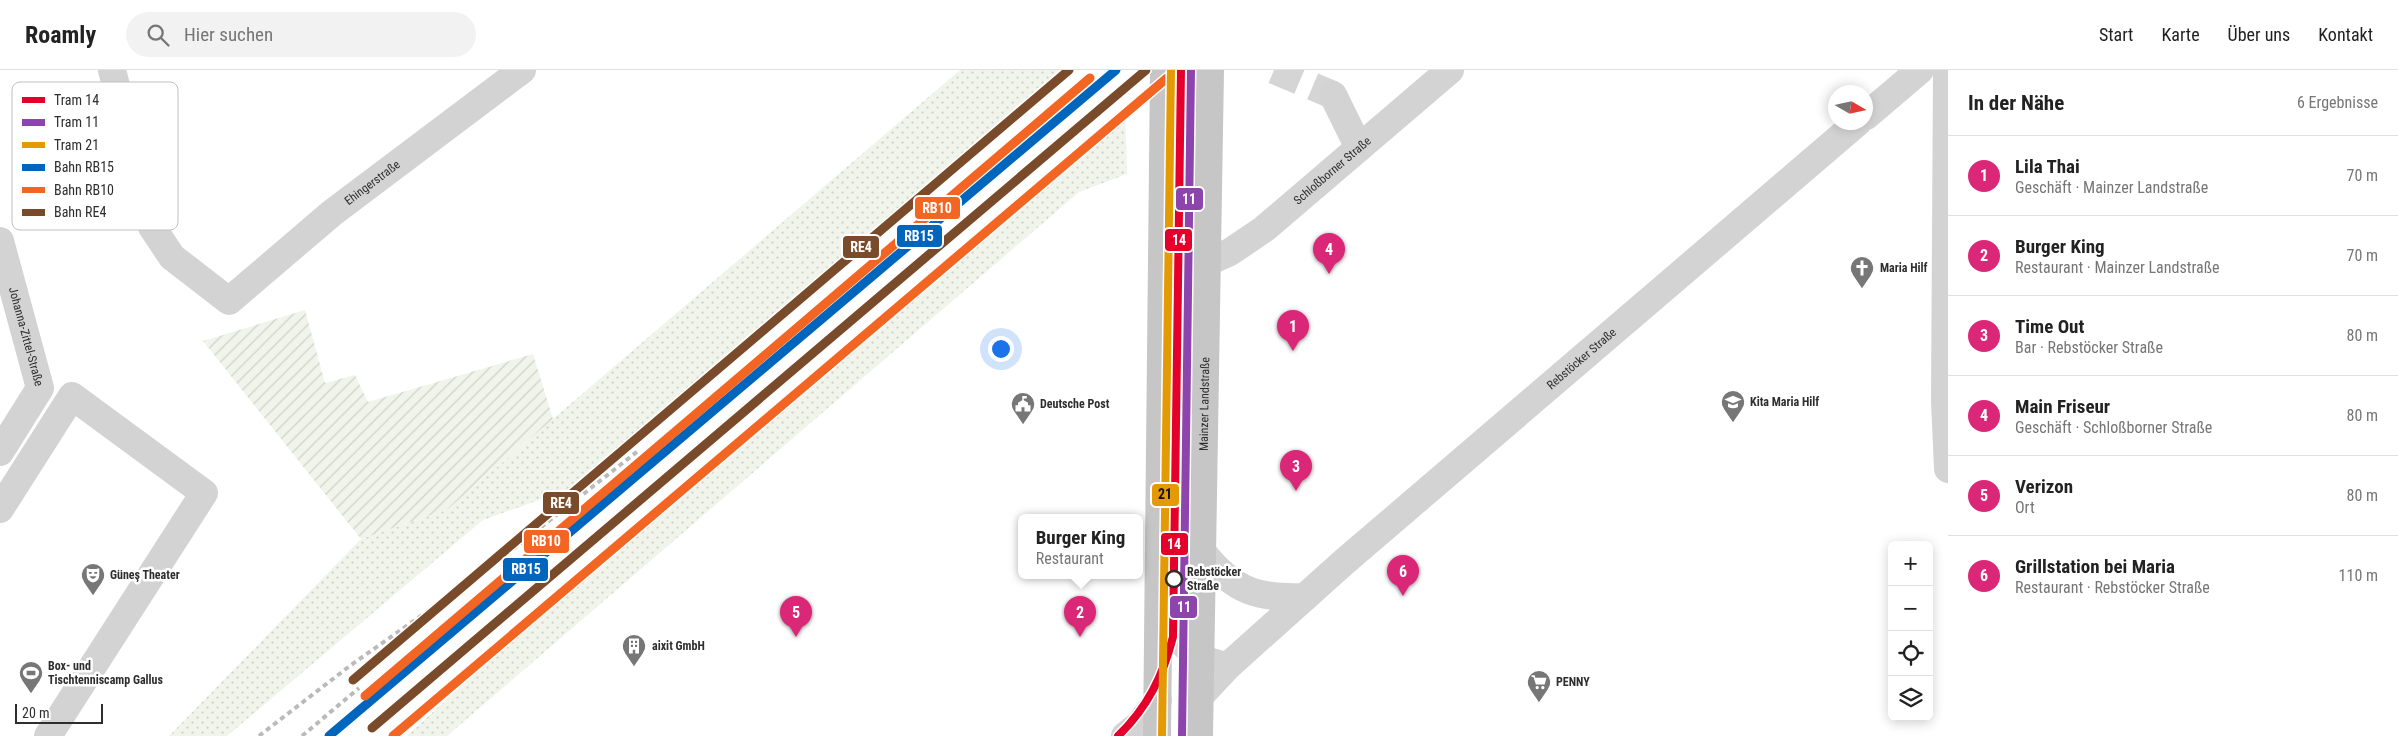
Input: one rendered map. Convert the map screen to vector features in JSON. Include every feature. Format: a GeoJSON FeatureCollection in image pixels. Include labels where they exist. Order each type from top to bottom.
{"type":"FeatureCollection","features":[{"type":"Feature","properties":{"kind":"main road"},"geometry":{"type":"LineString","coordinates":[[1157,736],[1164,70]]}},
{"type":"Feature","properties":{"kind":"main road","name":"Mainzer Landstraße"},"geometry":{"type":"LineString","coordinates":[[1199,736],[1204,554],[1210,70]]}},
{"type":"Feature","properties":{"kind":"street","name":"Ehingerstraße"},"geometry":{"type":"LineString","coordinates":[[154,230],[172,257],[229,301],[332,213],[522,70]]}},
{"type":"Feature","properties":{"kind":"street","name":"Schloßborner Straße"},"geometry":{"type":"LineString","coordinates":[[1208,262],[1230,252],[1264,230],[1450,70]]}},
{"type":"Feature","properties":{"kind":"street"},"geometry":{"type":"LineString","coordinates":[[1873,110],[1920,70]]}},
{"type":"Feature","properties":{"kind":"street"},"geometry":{"type":"LineString","coordinates":[[1947,70],[1945,401],[1948,469]]}},
{"type":"Feature","properties":{"kind":"street"},"geometry":{"type":"LineString","coordinates":[[1333,95],[1359,148]]}},
{"type":"Feature","properties":{"kind":"street","name":"Rebstöcker Straße"},"geometry":{"type":"LineString","coordinates":[[1201,695],[1228,666],[1305,597],[1849,130]]}},
{"type":"Feature","properties":{"kind":"street","name":"Johanna-Zittel-Straße"},"geometry":{"type":"LineString","coordinates":[[0,240],[40,388],[0,452]]}},
{"type":"Feature","properties":{"kind":"street"},"geometry":{"type":"LineString","coordinates":[[0,509],[72,396],[204,493],[48,736]]}},
{"type":"Feature","properties":{"kind":"street"},"geometry":{"type":"LineString","coordinates":[[1204,554],[1218,571],[1248,591],[1268,596],[1305,597]]}},
{"type":"Feature","properties":{"kind":"street"},"geometry":{"type":"LineString","coordinates":[[1158,607],[1185,646],[1201,658],[1228,666]]}},
{"type":"Feature","properties":{"kind":"street"},"geometry":{"type":"LineString","coordinates":[[1125,736],[1140,724],[1158,700]]}},
{"type":"Feature","properties":{"kind":"shaded area"},"geometry":{"type":"Polygon","coordinates":[[[960,70],[1059,70],[844,256],[567,490],[483,520],[227,736],[169,736],[361,539],[448,509],[960,70]]]}},
{"type":"Feature","properties":{"kind":"shaded area"},"geometry":{"type":"Polygon","coordinates":[[[1125,109],[1127,174],[1079,192],[447,736],[407,736],[473,675],[1125,109]]]}},
{"type":"Feature","properties":{"kind":"shaded area"},"geometry":{"type":"Polygon","coordinates":[[[305,310],[325,383],[355,375],[368,402],[533,354],[553,419],[448,509],[361,539],[203,341],[305,310]]]}},
{"type":"Feature","properties":{"kind":"tunnel"},"geometry":{"type":"LineString","coordinates":[[1274,70],[1333,95]]}},
{"type":"Feature","properties":{"kind":"railway"},"geometry":{"type":"LineString","coordinates":[[259,736],[351,665],[489,568],[638,451]]}},
{"type":"Feature","properties":{"kind":"railway"},"geometry":{"type":"LineString","coordinates":[[302,736],[359,688]]}},
{"type":"Feature","properties":{"kind":"tram line","name":"21"},"geometry":{"type":"LineString","coordinates":[[1162,736],[1171,70]]}},
{"type":"Feature","properties":{"kind":"tram line","name":"14"},"geometry":{"type":"LineString","coordinates":[[1118,736],[1146,703],[1153,691],[1173,637],[1181,70]]}},
{"type":"Feature","properties":{"kind":"tram line","name":"11"},"geometry":{"type":"LineString","coordinates":[[1182,736],[1191,70]]}},
{"type":"Feature","properties":{"kind":"rail line","name":"RE4"},"geometry":{"type":"LineString","coordinates":[[353,680],[1069,70]]}},
{"type":"Feature","properties":{"kind":"rail line","name":"RB15"},"geometry":{"type":"LineString","coordinates":[[329,736],[1116,70]]}},
{"type":"Feature","properties":{"kind":"rail line","name":"RE4"},"geometry":{"type":"LineString","coordinates":[[372,728],[1146,70]]}},
{"type":"Feature","properties":{"kind":"rail line","name":"RB10"},"geometry":{"type":"LineString","coordinates":[[365,696],[1090,78]]}},
{"type":"Feature","properties":{"kind":"rail line","name":"RB10"},"geometry":{"type":"LineString","coordinates":[[393,736],[1167,78]]}},
{"type":"Feature","properties":{"kind":"place","name":"Main Friseur"},"geometry":{"type":"Point","coordinates":[1329,274]}},
{"type":"Feature","properties":{"kind":"place","name":"Maria Hilf"},"geometry":{"type":"Point","coordinates":[1862,289]}},
{"type":"Feature","properties":{"kind":"place","name":"Lila Thai"},"geometry":{"type":"Point","coordinates":[1293,351]}},
{"type":"Feature","properties":{"kind":"place","name":"Kita Maria Hilf"},"geometry":{"type":"Point","coordinates":[1733,423]}},
{"type":"Feature","properties":{"kind":"place","name":"Deutsche Post"},"geometry":{"type":"Point","coordinates":[1023,425]}},
{"type":"Feature","properties":{"kind":"place","name":"Time Out"},"geometry":{"type":"Point","coordinates":[1296,491]}},
{"type":"Feature","properties":{"kind":"place","name":"Rebstöcker Straße"},"geometry":{"type":"Point","coordinates":[1174,579]}},
{"type":"Feature","properties":{"kind":"place","name":"Güneş Theater"},"geometry":{"type":"Point","coordinates":[93,596]}},
{"type":"Feature","properties":{"kind":"place","name":"Grillstation bei Maria"},"geometry":{"type":"Point","coordinates":[1403,596]}},
{"type":"Feature","properties":{"kind":"place","name":"Verizon"},"geometry":{"type":"Point","coordinates":[796,637]}},
{"type":"Feature","properties":{"kind":"place","name":"Burger King"},"geometry":{"type":"Point","coordinates":[1080,637]}},
{"type":"Feature","properties":{"kind":"place","name":"aixit GmbH"},"geometry":{"type":"Point","coordinates":[634,667]}},
{"type":"Feature","properties":{"kind":"place","name":"Box- und Tischtenniscamp Gallus"},"geometry":{"type":"Point","coordinates":[31,694]}},
{"type":"Feature","properties":{"kind":"place","name":"PENNY"},"geometry":{"type":"Point","coordinates":[1539,703]}}]}
